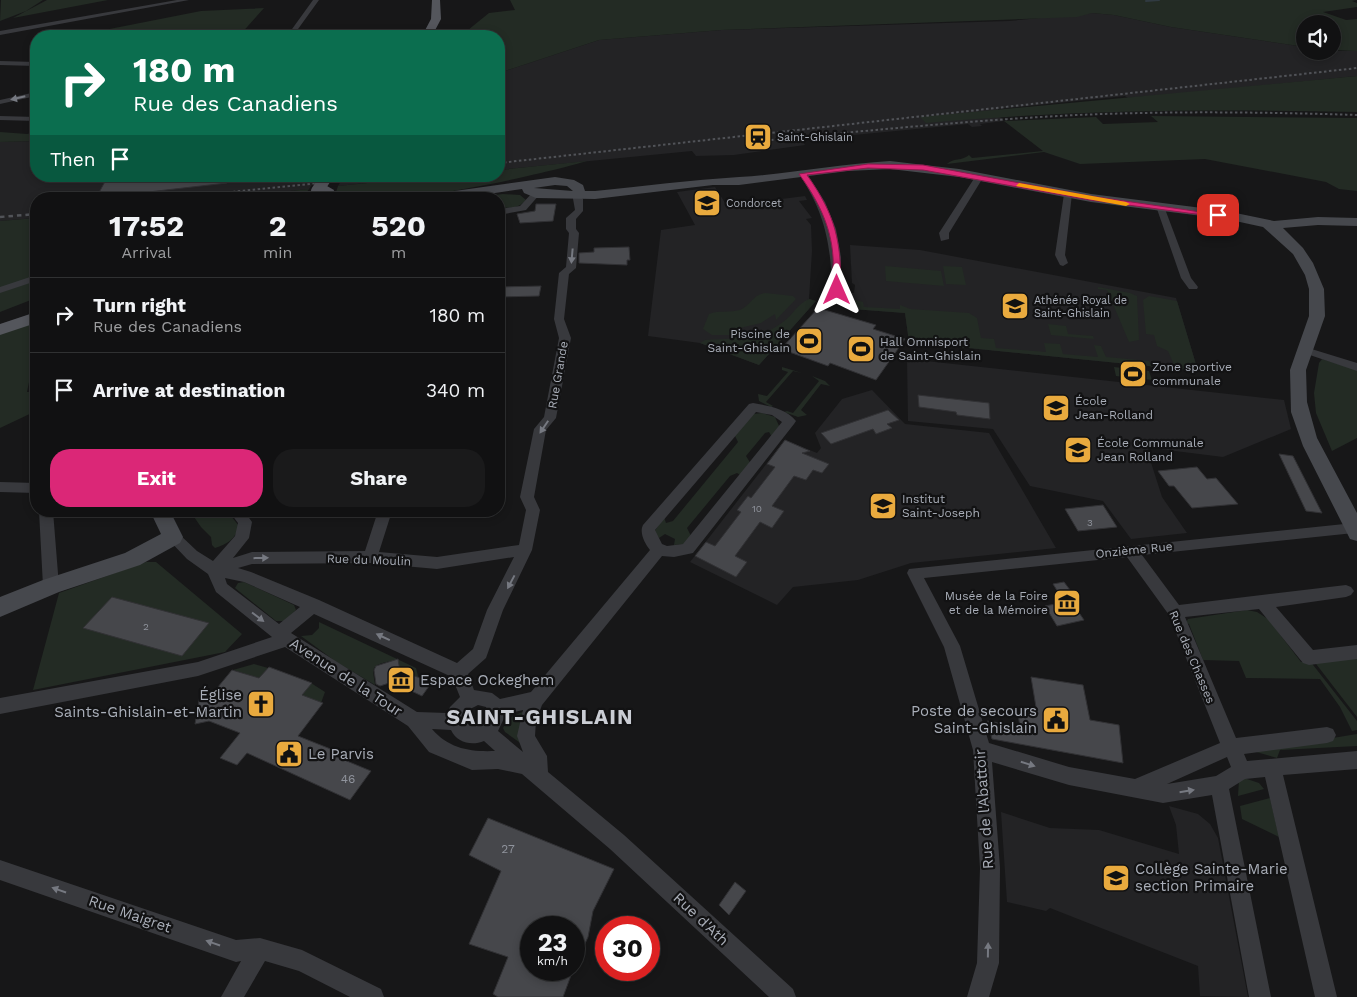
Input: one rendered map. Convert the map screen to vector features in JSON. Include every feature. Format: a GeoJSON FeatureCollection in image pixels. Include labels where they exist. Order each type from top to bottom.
{"type":"FeatureCollection","features":[{"type":"Feature","properties":{"kind":"main road"},"geometry":{"type":"LineString","coordinates":[[430,30],[436,19],[437,0]]}},
{"type":"Feature","properties":{"kind":"main road"},"geometry":{"type":"LineString","coordinates":[[435,30],[442,16],[437,0]]}},
{"type":"Feature","properties":{"kind":"main road"},"geometry":{"type":"LineString","coordinates":[[0,320],[30,308]]}},
{"type":"Feature","properties":{"kind":"main road"},"geometry":{"type":"LineString","coordinates":[[0,330],[30,319]]}},
{"type":"Feature","properties":{"kind":"street"},"geometry":{"type":"LineString","coordinates":[[0,34],[186,0]]}},
{"type":"Feature","properties":{"kind":"street"},"geometry":{"type":"LineString","coordinates":[[294,30],[316,0]]}},
{"type":"Feature","properties":{"kind":"street"},"geometry":{"type":"LineString","coordinates":[[0,63],[30,64]]}},
{"type":"Feature","properties":{"kind":"street"},"geometry":{"type":"LineString","coordinates":[[0,102],[30,95]]}},
{"type":"Feature","properties":{"kind":"street"},"geometry":{"type":"LineString","coordinates":[[0,118],[30,119]]}},
{"type":"Feature","properties":{"kind":"street"},"geometry":{"type":"LineString","coordinates":[[498,192],[534,190],[595,195],[713,181],[735,182],[848,167],[890,166],[937,169],[1068,194],[1162,209],[1226,215],[1274,223],[1357,222]]}},
{"type":"Feature","properties":{"kind":"street"},"geometry":{"type":"LineString","coordinates":[[803,174],[818,196],[831,223],[837,256],[837,290]]}},
{"type":"Feature","properties":{"kind":"street"},"geometry":{"type":"LineString","coordinates":[[944,239],[944,233],[980,176]]}},
{"type":"Feature","properties":{"kind":"street"},"geometry":{"type":"LineString","coordinates":[[505,192],[534,190]]}},
{"type":"Feature","properties":{"kind":"street"},"geometry":{"type":"LineString","coordinates":[[505,211],[523,208],[534,190]]}},
{"type":"Feature","properties":{"kind":"street"},"geometry":{"type":"LineString","coordinates":[[1063,263],[1060,255],[1068,194]]}},
{"type":"Feature","properties":{"kind":"street","name":"Rue Grande"},"geometry":{"type":"LineString","coordinates":[[459,672],[480,653],[495,610],[525,550],[533,510],[527,497],[540,429],[550,418],[565,338],[559,320],[564,273],[571,268],[574,233],[571,229],[571,218],[579,211],[577,195]]}},
{"type":"Feature","properties":{"kind":"street"},"geometry":{"type":"LineString","coordinates":[[1162,209],[1186,278],[1193,287]]}},
{"type":"Feature","properties":{"kind":"street"},"geometry":{"type":"LineString","coordinates":[[1274,223],[1308,268],[1316,286],[1317,317],[1298,370],[1300,413],[1314,451],[1356,530]]}},
{"type":"Feature","properties":{"kind":"street"},"geometry":{"type":"LineString","coordinates":[[0,290],[30,280]]}},
{"type":"Feature","properties":{"kind":"street"},"geometry":{"type":"LineString","coordinates":[[1306,350],[1357,367]]}},
{"type":"Feature","properties":{"kind":"street"},"geometry":{"type":"LineString","coordinates":[[753,407],[776,412],[790,421],[688,549],[674,553],[659,550],[650,541],[648,530],[753,407]]}},
{"type":"Feature","properties":{"kind":"street"},"geometry":{"type":"LineString","coordinates":[[0,487],[30,488]]}},
{"type":"Feature","properties":{"kind":"street"},"geometry":{"type":"LineString","coordinates":[[46,517],[51,586]]}},
{"type":"Feature","properties":{"kind":"street","name":"Avenue de la Tour"},"geometry":{"type":"LineString","coordinates":[[163,517],[173,537],[192,555],[214,570],[246,576],[314,605],[459,672]]}},
{"type":"Feature","properties":{"kind":"street"},"geometry":{"type":"LineString","coordinates":[[214,570],[242,538],[245,522],[241,517]]}},
{"type":"Feature","properties":{"kind":"street"},"geometry":{"type":"LineString","coordinates":[[370,557],[383,517]]}},
{"type":"Feature","properties":{"kind":"street","name":"Onzième Rue"},"geometry":{"type":"LineString","coordinates":[[914,573],[1130,550],[1356,530]]}},
{"type":"Feature","properties":{"kind":"street"},"geometry":{"type":"LineString","coordinates":[[0,607],[51,586],[132,559],[173,537]]}},
{"type":"Feature","properties":{"kind":"street","name":"Rue du Moulin"},"geometry":{"type":"LineString","coordinates":[[214,570],[252,558],[370,557],[437,563],[525,550]]}},
{"type":"Feature","properties":{"kind":"street"},"geometry":{"type":"LineString","coordinates":[[414,720],[435,746],[472,761],[498,760],[534,771],[538,756],[530,749],[526,735],[528,718],[536,698],[659,550]]}},
{"type":"Feature","properties":{"kind":"street","name":"Rue des Chasses"},"geometry":{"type":"LineString","coordinates":[[1130,550],[1175,612],[1230,747],[1242,770]]}},
{"type":"Feature","properties":{"kind":"street","name":"Avenue de la Tour"},"geometry":{"type":"LineString","coordinates":[[214,570],[221,588],[283,636],[414,720]]}},
{"type":"Feature","properties":{"kind":"street","name":"Rue de l'Abattoir"},"geometry":{"type":"LineString","coordinates":[[914,573],[952,646],[982,750],[990,868],[988,963],[978,997]]}},
{"type":"Feature","properties":{"kind":"street"},"geometry":{"type":"LineString","coordinates":[[1175,612],[1346,591]]}},
{"type":"Feature","properties":{"kind":"street"},"geometry":{"type":"LineString","coordinates":[[1263,602],[1309,658],[1357,652]]}},
{"type":"Feature","properties":{"kind":"street","name":"Avenue de la Tour"},"geometry":{"type":"LineString","coordinates":[[283,636],[314,605]]}},
{"type":"Feature","properties":{"kind":"street"},"geometry":{"type":"LineString","coordinates":[[0,706],[198,670],[283,636]]}},
{"type":"Feature","properties":{"kind":"street"},"geometry":{"type":"LineString","coordinates":[[459,672],[469,699]]}},
{"type":"Feature","properties":{"kind":"street"},"geometry":{"type":"LineString","coordinates":[[457,726],[456,713],[461,705],[469,699],[486,698],[492,701],[496,708],[496,721],[481,734],[472,748],[472,761]]}},
{"type":"Feature","properties":{"kind":"street"},"geometry":{"type":"LineString","coordinates":[[496,708],[536,698]]}},
{"type":"Feature","properties":{"kind":"street"},"geometry":{"type":"LineString","coordinates":[[414,720],[457,726],[466,735],[481,734]]}},
{"type":"Feature","properties":{"kind":"street"},"geometry":{"type":"LineString","coordinates":[[435,746],[457,726]]}},
{"type":"Feature","properties":{"kind":"street","name":"Rue d'Ath"},"geometry":{"type":"LineString","coordinates":[[481,734],[534,771],[617,842],[785,997]]}},
{"type":"Feature","properties":{"kind":"street"},"geometry":{"type":"LineString","coordinates":[[1135,789],[1230,747],[1327,736]]}},
{"type":"Feature","properties":{"kind":"street"},"geometry":{"type":"LineString","coordinates":[[982,750],[1069,776],[1163,794],[1219,785],[1242,770],[1357,760]]}},
{"type":"Feature","properties":{"kind":"street"},"geometry":{"type":"LineString","coordinates":[[1272,766],[1326,997]]}},
{"type":"Feature","properties":{"kind":"street"},"geometry":{"type":"LineString","coordinates":[[1219,785],[1260,997]]}},
{"type":"Feature","properties":{"kind":"street","name":"Rue Maigret"},"geometry":{"type":"LineString","coordinates":[[0,870],[236,951],[260,949],[302,961],[361,994]]}},
{"type":"Feature","properties":{"kind":"street"},"geometry":{"type":"LineString","coordinates":[[232,997],[260,949]]}},
{"type":"Feature","properties":{"kind":"shaded area"},"geometry":{"type":"Polygon","coordinates":[[[1,0],[43,0],[26,11],[0,21],[1,0]]]}},
{"type":"Feature","properties":{"kind":"shaded area"},"geometry":{"type":"Polygon","coordinates":[[[47,0],[108,0],[13,18],[47,0]]]}},
{"type":"Feature","properties":{"kind":"shaded area"},"geometry":{"type":"Polygon","coordinates":[[[510,0],[1357,0],[1352,1],[1357,3],[1357,7],[1323,12],[1332,15],[1296,15],[1296,46],[1171,27],[1114,15],[1092,13],[1077,17],[721,30],[599,40],[505,71],[505,30],[468,30],[489,13],[515,10],[510,0]]]}},
{"type":"Feature","properties":{"kind":"shaded area"},"geometry":{"type":"Polygon","coordinates":[[[264,8],[244,30],[104,30],[201,11],[264,8]]]}},
{"type":"Feature","properties":{"kind":"shaded area"},"geometry":{"type":"Polygon","coordinates":[[[1092,13],[1114,15],[1171,27],[1296,46],[1296,60],[1341,60],[1341,51],[1357,51],[1357,76],[998,109],[999,116],[1004,121],[980,124],[982,126],[972,127],[968,124],[802,140],[805,145],[734,155],[696,156],[692,151],[505,169],[505,71],[599,40],[721,30],[1009,21],[1092,13]]]}},
{"type":"Feature","properties":{"kind":"shaded area"},"geometry":{"type":"Polygon","coordinates":[[[1341,18],[1346,20],[1357,19],[1357,51],[1341,50],[1341,18]]]}},
{"type":"Feature","properties":{"kind":"shaded area"},"geometry":{"type":"Polygon","coordinates":[[[1357,76],[1357,112],[1088,113],[926,123],[920,117],[1357,76]]]}},
{"type":"Feature","properties":{"kind":"shaded area"},"geometry":{"type":"Polygon","coordinates":[[[1151,116],[1357,118],[1357,191],[1339,189],[1326,182],[1205,159],[1080,164],[1044,152],[947,164],[969,155],[972,158],[1043,151],[1004,121],[1096,117],[1103,124],[1158,122],[1151,116]]]}},
{"type":"Feature","properties":{"kind":"shaded area"},"geometry":{"type":"Polygon","coordinates":[[[0,132],[30,133],[30,141],[0,142],[0,132]]]}},
{"type":"Feature","properties":{"kind":"shaded area"},"geometry":{"type":"Polygon","coordinates":[[[30,141],[30,182],[314,182],[309,189],[282,192],[30,192],[30,218],[0,221],[0,142],[30,141]]]}},
{"type":"Feature","properties":{"kind":"shaded area"},"geometry":{"type":"Polygon","coordinates":[[[587,161],[505,181],[505,169],[587,161]]]}},
{"type":"Feature","properties":{"kind":"shaded area"},"geometry":{"type":"Polygon","coordinates":[[[340,182],[377,182],[338,186],[340,182]]]}},
{"type":"Feature","properties":{"kind":"shaded area"},"geometry":{"type":"Polygon","coordinates":[[[377,182],[498,182],[444,192],[336,192],[338,186],[377,182]]]}},
{"type":"Feature","properties":{"kind":"shaded area"},"geometry":{"type":"Polygon","coordinates":[[[715,187],[727,206],[805,196],[807,200],[799,201],[812,218],[806,219],[811,225],[812,251],[809,299],[816,301],[759,365],[700,343],[648,336],[661,230],[695,225],[677,192],[715,187]]]}},
{"type":"Feature","properties":{"kind":"shaded area"},"geometry":{"type":"Polygon","coordinates":[[[309,189],[307,192],[282,192],[309,189]]]}},
{"type":"Feature","properties":{"kind":"shaded area"},"geometry":{"type":"Polygon","coordinates":[[[505,194],[520,195],[526,200],[517,207],[506,208],[505,194]]]}},
{"type":"Feature","properties":{"kind":"shaded area"},"geometry":{"type":"Polygon","coordinates":[[[30,218],[30,300],[0,312],[0,221],[30,218]]]}},
{"type":"Feature","properties":{"kind":"shaded area","name":"Athénée Royal de Saint-Ghislain"},"geometry":{"type":"Polygon","coordinates":[[[850,245],[920,250],[1176,298],[1198,371],[909,342],[905,313],[852,309],[852,293],[854,293],[855,285],[852,283],[850,245]]]}},
{"type":"Feature","properties":{"kind":"shaded area"},"geometry":{"type":"Polygon","coordinates":[[[885,266],[941,271],[944,286],[886,281],[885,266]]]}},
{"type":"Feature","properties":{"kind":"shaded area"},"geometry":{"type":"Polygon","coordinates":[[[943,266],[962,267],[966,285],[946,284],[943,266]]]}},
{"type":"Feature","properties":{"kind":"shaded area"},"geometry":{"type":"Polygon","coordinates":[[[1098,287],[1137,296],[1139,340],[1129,342],[1107,290],[1098,289],[1098,287]]]}},
{"type":"Feature","properties":{"kind":"shaded area"},"geometry":{"type":"Polygon","coordinates":[[[766,293],[793,296],[796,299],[776,320],[775,314],[761,323],[736,329],[731,335],[712,335],[703,329],[709,314],[740,310],[758,295],[766,293]]]}},
{"type":"Feature","properties":{"kind":"shaded area"},"geometry":{"type":"Polygon","coordinates":[[[1149,296],[1177,301],[1198,371],[909,342],[905,313],[852,309],[852,299],[863,302],[864,307],[900,309],[900,305],[910,309],[969,313],[977,318],[981,338],[994,339],[996,348],[1046,352],[1044,343],[1060,344],[1063,354],[1098,357],[1094,345],[1101,346],[1106,357],[1149,361],[1151,364],[1175,367],[1168,351],[1157,346],[1154,335],[1146,334],[1143,300],[1149,296]]]}},
{"type":"Feature","properties":{"kind":"shaded area"},"geometry":{"type":"Polygon","coordinates":[[[809,299],[816,301],[759,365],[700,343],[705,340],[746,337],[765,332],[783,322],[801,304],[809,299]]]}},
{"type":"Feature","properties":{"kind":"shaded area"},"geometry":{"type":"Polygon","coordinates":[[[30,322],[30,377],[27,392],[30,392],[30,414],[0,428],[0,334],[30,322]]]}},
{"type":"Feature","properties":{"kind":"shaded area"},"geometry":{"type":"Polygon","coordinates":[[[1048,324],[1066,326],[1068,334],[1093,336],[1094,339],[1051,335],[1048,324]]]}},
{"type":"Feature","properties":{"kind":"shaded area","name":"École Communale Jean Rolland"},"geometry":{"type":"Polygon","coordinates":[[[907,359],[1284,400],[1291,429],[1223,457],[1151,448],[1147,450],[1162,497],[1187,533],[1131,539],[1103,501],[1030,486],[993,429],[908,421],[907,359]]]}},
{"type":"Feature","properties":{"kind":"shaded area"},"geometry":{"type":"Polygon","coordinates":[[[1322,359],[1357,370],[1357,438],[1332,451],[1316,413],[1314,393],[1319,363],[1322,359]]]}},
{"type":"Feature","properties":{"kind":"shaded area"},"geometry":{"type":"Polygon","coordinates":[[[782,367],[802,373],[793,371],[766,402],[773,406],[771,407],[759,401],[758,394],[767,396],[788,372],[782,370],[782,367]]]}},
{"type":"Feature","properties":{"kind":"shaded area","name":"Zone sportive communale"},"geometry":{"type":"Polygon","coordinates":[[[1114,367],[1149,371],[1152,380],[1116,376],[1114,367]]]}},
{"type":"Feature","properties":{"kind":"shaded area"},"geometry":{"type":"Polygon","coordinates":[[[812,376],[825,381],[830,386],[821,384],[801,410],[807,415],[798,417],[784,412],[793,413],[819,381],[812,376]]]}},
{"type":"Feature","properties":{"kind":"shaded area","name":"Institut Saint-Joseph"},"geometry":{"type":"Polygon","coordinates":[[[872,390],[905,424],[989,433],[1056,548],[911,563],[858,580],[793,587],[777,605],[690,562],[785,440],[817,453],[821,448],[815,433],[842,399],[872,390]]]}},
{"type":"Feature","properties":{"kind":"shaded area"},"geometry":{"type":"Polygon","coordinates":[[[762,413],[775,417],[780,428],[772,437],[769,432],[765,433],[746,456],[751,464],[742,476],[737,473],[730,476],[687,528],[692,538],[686,544],[674,545],[675,539],[665,534],[659,538],[654,532],[664,517],[666,523],[673,521],[738,442],[734,434],[753,414],[762,413]]]}},
{"type":"Feature","properties":{"kind":"shaded area"},"geometry":{"type":"Polygon","coordinates":[[[194,517],[232,517],[239,526],[238,531],[230,540],[215,548],[212,545],[211,537],[194,517]]]}},
{"type":"Feature","properties":{"kind":"shaded area"},"geometry":{"type":"Polygon","coordinates":[[[146,562],[156,562],[242,634],[225,652],[33,690],[59,593],[146,562]]]}},
{"type":"Feature","properties":{"kind":"shaded area"},"geometry":{"type":"Polygon","coordinates":[[[244,582],[294,605],[296,610],[286,621],[276,621],[235,588],[238,583],[244,582]]]}},
{"type":"Feature","properties":{"kind":"shaded area"},"geometry":{"type":"Polygon","coordinates":[[[1247,610],[1257,612],[1268,619],[1301,662],[1310,661],[1357,721],[1357,730],[1352,731],[1340,707],[1320,679],[1246,678],[1239,661],[1203,660],[1189,624],[1186,623],[1188,619],[1247,610]]]}},
{"type":"Feature","properties":{"kind":"shaded area"},"geometry":{"type":"Polygon","coordinates":[[[319,622],[416,668],[418,676],[416,679],[400,672],[398,661],[389,661],[374,668],[375,685],[335,661],[301,636],[312,635],[319,628],[319,622]]]}},
{"type":"Feature","properties":{"kind":"shaded area"},"geometry":{"type":"Polygon","coordinates":[[[1357,655],[1357,717],[1313,660],[1357,655]]]}},
{"type":"Feature","properties":{"kind":"shaded area"},"geometry":{"type":"Polygon","coordinates":[[[254,664],[268,668],[259,678],[233,670],[254,664]]]}},
{"type":"Feature","properties":{"kind":"shaded area"},"geometry":{"type":"Polygon","coordinates":[[[311,683],[325,692],[321,703],[302,695],[311,683]]]}},
{"type":"Feature","properties":{"kind":"shaded area"},"geometry":{"type":"Polygon","coordinates":[[[529,709],[526,747],[505,732],[503,728],[509,718],[529,709]]]}},
{"type":"Feature","properties":{"kind":"shaded area"},"geometry":{"type":"Polygon","coordinates":[[[1357,734],[1357,746],[1280,750],[1277,758],[1253,751],[1357,734]]]}},
{"type":"Feature","properties":{"kind":"shaded area"},"geometry":{"type":"Polygon","coordinates":[[[1244,778],[1259,783],[1264,789],[1238,796],[1239,780],[1244,778]]]}},
{"type":"Feature","properties":{"kind":"shaded area"},"geometry":{"type":"Polygon","coordinates":[[[1270,798],[1279,837],[1242,819],[1240,806],[1270,798]]]}},
{"type":"Feature","properties":{"kind":"shaded area","name":"Collège Sainte-Marie section Primaire"},"geometry":{"type":"Polygon","coordinates":[[[1169,806],[1198,814],[1210,824],[1218,838],[1248,997],[1200,996],[1198,966],[1050,908],[1046,911],[1007,902],[1001,812],[1050,828],[1099,830],[1179,854],[1176,825],[1169,806]]]}},
{"type":"Feature","properties":{"kind":"building"},"geometry":{"type":"Polygon","coordinates":[[[105,182],[227,182],[148,192],[99,192],[105,182]]]}},
{"type":"Feature","properties":{"kind":"building"},"geometry":{"type":"Polygon","coordinates":[[[536,204],[556,204],[553,221],[520,223],[517,214],[535,211],[536,204]]]}},
{"type":"Feature","properties":{"kind":"building"},"geometry":{"type":"Polygon","coordinates":[[[629,247],[630,260],[627,260],[627,265],[579,263],[579,253],[594,252],[594,248],[629,247]]]}},
{"type":"Feature","properties":{"kind":"building"},"geometry":{"type":"Polygon","coordinates":[[[541,286],[539,296],[505,297],[505,287],[541,286]]]}},
{"type":"Feature","properties":{"kind":"building","name":"Hall Omnisport de Saint-Ghislain"},"geometry":{"type":"Polygon","coordinates":[[[818,308],[876,325],[873,329],[905,339],[876,380],[830,363],[828,366],[781,349],[818,308]]]}},
{"type":"Feature","properties":{"kind":"building"},"geometry":{"type":"Polygon","coordinates":[[[918,395],[989,403],[990,419],[957,415],[956,412],[919,407],[918,395]]]}},
{"type":"Feature","properties":{"kind":"building"},"geometry":{"type":"Polygon","coordinates":[[[888,410],[899,420],[887,424],[892,428],[876,434],[873,429],[831,444],[821,433],[888,410]]]}},
{"type":"Feature","properties":{"kind":"building"},"geometry":{"type":"Polygon","coordinates":[[[785,440],[810,451],[802,453],[829,464],[822,473],[813,470],[806,480],[794,476],[772,506],[784,511],[772,528],[760,522],[735,556],[747,562],[736,577],[695,556],[706,542],[715,546],[741,512],[737,510],[748,496],[751,498],[775,467],[767,464],[785,440]]]}},
{"type":"Feature","properties":{"kind":"building"},"geometry":{"type":"Polygon","coordinates":[[[1279,454],[1293,456],[1322,513],[1306,511],[1279,454]]]}},
{"type":"Feature","properties":{"kind":"building"},"geometry":{"type":"Polygon","coordinates":[[[1197,467],[1207,479],[1216,478],[1238,504],[1192,508],[1174,486],[1169,486],[1158,471],[1197,467]]]}},
{"type":"Feature","properties":{"kind":"building"},"geometry":{"type":"Polygon","coordinates":[[[1103,505],[1117,527],[1078,531],[1065,509],[1103,505]]]}},
{"type":"Feature","properties":{"kind":"building"},"geometry":{"type":"Polygon","coordinates":[[[1064,582],[1075,598],[1063,600],[1053,584],[1064,582]]]}},
{"type":"Feature","properties":{"kind":"building"},"geometry":{"type":"Polygon","coordinates":[[[112,597],[209,623],[182,656],[83,628],[112,597]]]}},
{"type":"Feature","properties":{"kind":"building","name":"Musée de la Foire et de la Mémoire"},"geometry":{"type":"Polygon","coordinates":[[[1071,601],[1084,620],[1057,626],[1045,606],[1071,601]]]}},
{"type":"Feature","properties":{"kind":"building","name":"Espace Ockeghem"},"geometry":{"type":"Polygon","coordinates":[[[398,659],[400,671],[432,682],[422,696],[392,682],[380,686],[376,684],[374,670],[376,666],[398,659]]]}},
{"type":"Feature","properties":{"kind":"building"},"geometry":{"type":"Polygon","coordinates":[[[269,667],[312,683],[302,695],[323,703],[298,736],[333,750],[330,754],[371,771],[350,800],[247,753],[237,765],[220,758],[240,733],[209,721],[195,724],[200,695],[213,693],[232,670],[259,678],[269,667]]]}},
{"type":"Feature","properties":{"kind":"building","name":"Poste de secours Saint-Ghislain"},"geometry":{"type":"Polygon","coordinates":[[[1031,677],[1083,685],[1090,720],[1119,725],[1123,763],[992,739],[987,721],[1020,726],[1017,709],[1037,713],[1031,677]]]}},
{"type":"Feature","properties":{"kind":"building"},"geometry":{"type":"Polygon","coordinates":[[[488,818],[614,869],[593,911],[585,944],[585,916],[520,916],[520,981],[569,981],[563,997],[498,997],[493,994],[508,957],[469,944],[501,871],[469,855],[488,818]]]}},
{"type":"Feature","properties":{"kind":"building"},"geometry":{"type":"Polygon","coordinates":[[[735,882],[746,891],[729,915],[719,905],[735,882]]]}},
{"type":"Feature","properties":{"kind":"waterway"},"geometry":{"type":"LineString","coordinates":[[1146,1],[1159,0]]}},
{"type":"Feature","properties":{"kind":"railway"},"geometry":{"type":"LineString","coordinates":[[505,162],[1357,68]]}},
{"type":"Feature","properties":{"kind":"railway"},"geometry":{"type":"LineString","coordinates":[[771,140],[962,122],[1077,115],[1217,112],[1357,115]]}},
{"type":"Feature","properties":{"kind":"railway"},"geometry":{"type":"LineString","coordinates":[[232,192],[328,182]]}},
{"type":"Feature","properties":{"kind":"railway"},"geometry":{"type":"LineString","coordinates":[[0,217],[30,214]]}},
{"type":"Feature","properties":{"kind":"slow traffic"},"geometry":{"type":"LineString","coordinates":[[1019,185],[1126,204]]}},
{"type":"Feature","properties":{"kind":"place","name":"Saint-Ghislain"},"geometry":{"type":"Point","coordinates":[758,137]}},
{"type":"Feature","properties":{"kind":"place","name":"Condorcet"},"geometry":{"type":"Point","coordinates":[707,203]}},
{"type":"Feature","properties":{"kind":"place","name":"Athénée Royal de Saint-Ghislain"},"geometry":{"type":"Point","coordinates":[1015,306]}},
{"type":"Feature","properties":{"kind":"place","name":"Piscine de Saint-Ghislain"},"geometry":{"type":"Point","coordinates":[809,341]}},
{"type":"Feature","properties":{"kind":"place","name":"Hall Omnisport de Saint-Ghislain"},"geometry":{"type":"Point","coordinates":[861,349]}},
{"type":"Feature","properties":{"kind":"place","name":"Zone sportive communale"},"geometry":{"type":"Point","coordinates":[1133,374]}},
{"type":"Feature","properties":{"kind":"place","name":"École Jean-Rolland"},"geometry":{"type":"Point","coordinates":[1056,408]}},
{"type":"Feature","properties":{"kind":"place","name":"École Communale Jean Rolland"},"geometry":{"type":"Point","coordinates":[1078,450]}},
{"type":"Feature","properties":{"kind":"place","name":"Institut Saint-Joseph"},"geometry":{"type":"Point","coordinates":[883,506]}},
{"type":"Feature","properties":{"kind":"place","name":"Musée de la Foire et de la Mémoire"},"geometry":{"type":"Point","coordinates":[1067,603]}},
{"type":"Feature","properties":{"kind":"place","name":"Espace Ockeghem"},"geometry":{"type":"Point","coordinates":[401,680]}},
{"type":"Feature","properties":{"kind":"place","name":"Église Saints-Ghislain-et-Martin"},"geometry":{"type":"Point","coordinates":[261,704]}},
{"type":"Feature","properties":{"kind":"place","name":"Poste de secours Saint-Ghislain"},"geometry":{"type":"Point","coordinates":[1056,720]}},
{"type":"Feature","properties":{"kind":"place","name":"Le Parvis"},"geometry":{"type":"Point","coordinates":[289,754]}},
{"type":"Feature","properties":{"kind":"place","name":"Collège Sainte-Marie section Primaire"},"geometry":{"type":"Point","coordinates":[1116,878]}},
{"type":"Feature","properties":{"kind":"district","name":"SAINT-GHISLAIN"},"geometry":{"type":"Point","coordinates":[540,716]}},
{"type":"Feature","properties":{"kind":"route"},"geometry":{"type":"LineString","coordinates":[[837,290],[836,242],[831,223],[818,196],[803,174],[848,167],[902,166],[923,168],[959,172],[1090,198],[1218,215]]}}]}
